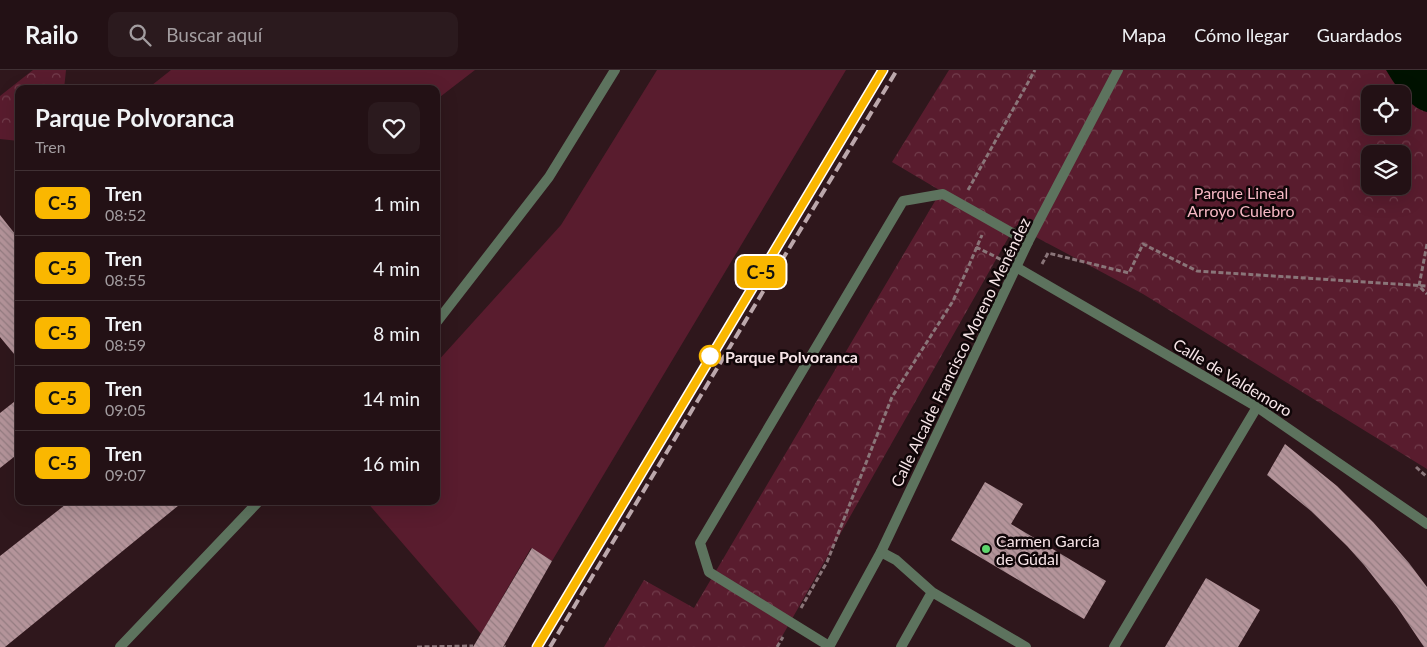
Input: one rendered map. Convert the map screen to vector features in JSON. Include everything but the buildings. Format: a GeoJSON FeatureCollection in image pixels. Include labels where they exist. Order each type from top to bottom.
{"type":"FeatureCollection","features":[{"type":"Feature","properties":{"kind":"street"},"geometry":{"type":"LineString","coordinates":[[440,318],[549,177],[615,70]]}},
{"type":"Feature","properties":{"kind":"street","name":"Calle Alcalde Francisco Moreno Menéndez"},"geometry":{"type":"LineString","coordinates":[[829,647],[881,552],[1028,242],[1118,70]]}},
{"type":"Feature","properties":{"kind":"street"},"geometry":{"type":"LineString","coordinates":[[829,647],[709,572],[700,542],[903,201],[943,194],[1028,242]]}},
{"type":"Feature","properties":{"kind":"street","name":"Calle de Valdemoro"},"geometry":{"type":"LineString","coordinates":[[1016,267],[1258,407],[1427,524]]}},
{"type":"Feature","properties":{"kind":"street"},"geometry":{"type":"LineString","coordinates":[[1114,647],[1258,407]]}},
{"type":"Feature","properties":{"kind":"street"},"geometry":{"type":"LineString","coordinates":[[120,647],[255,505]]}},
{"type":"Feature","properties":{"kind":"street"},"geometry":{"type":"LineString","coordinates":[[881,552],[896,560],[932,592],[1026,647]]}},
{"type":"Feature","properties":{"kind":"street"},"geometry":{"type":"LineString","coordinates":[[901,647],[932,592]]}},
{"type":"Feature","properties":{"kind":"path"},"geometry":{"type":"LineString","coordinates":[[960,204],[1035,70]]}},
{"type":"Feature","properties":{"kind":"path"},"geometry":{"type":"LineString","coordinates":[[1034,277],[1048,254],[1129,273],[1143,244],[1197,271],[1427,286]]}},
{"type":"Feature","properties":{"kind":"path"},"geometry":{"type":"LineString","coordinates":[[1419,286],[1427,244]]}},
{"type":"Feature","properties":{"kind":"path"},"geometry":{"type":"LineString","coordinates":[[777,647],[827,562],[892,396],[953,301],[976,247],[1016,267]]}},
{"type":"Feature","properties":{"kind":"path"},"geometry":{"type":"LineString","coordinates":[[1419,286],[1427,294]]}},
{"type":"Feature","properties":{"kind":"path"},"geometry":{"type":"LineString","coordinates":[[1416,467],[1427,477]]}},
{"type":"Feature","properties":{"kind":"path"},"geometry":{"type":"LineString","coordinates":[[417,647],[473,646]]}},
{"type":"Feature","properties":{"kind":"green space"},"geometry":{"type":"Polygon","coordinates":[[[33,70],[66,70],[64,85],[15,85],[15,141],[0,139],[0,96],[33,70]]]}},
{"type":"Feature","properties":{"kind":"green space"},"geometry":{"type":"Polygon","coordinates":[[[171,70],[475,70],[440,97],[440,85],[152,85],[171,70]]]}},
{"type":"Feature","properties":{"kind":"green space"},"geometry":{"type":"Polygon","coordinates":[[[657,70],[846,70],[552,561],[531,548],[481,634],[369,505],[440,505],[440,359],[561,225],[657,70]]]}},
{"type":"Feature","properties":{"kind":"green space","name":"Parque Lineal Arroyo Culebro"},"geometry":{"type":"Polygon","coordinates":[[[949,70],[1427,70],[1427,469],[1143,294],[1015,226],[776,647],[604,647],[644,580],[694,608],[941,191],[892,162],[949,70]]]}},
{"type":"Feature","properties":{"kind":"shaded area"},"geometry":{"type":"Polygon","coordinates":[[[1386,70],[1427,70],[1427,112],[1411,104],[1411,85],[1395,85],[1386,70]]]}},
{"type":"Feature","properties":{"kind":"railway"},"geometry":{"type":"LineString","coordinates":[[536,647],[883,70]]}},
{"type":"Feature","properties":{"kind":"railway"},"geometry":{"type":"LineString","coordinates":[[550,647],[897,70]]}},
{"type":"Feature","properties":{"kind":"train","name":"C-5"},"geometry":{"type":"LineString","coordinates":[[537,647],[883,70]]}},
{"type":"Feature","properties":{"kind":"place","name":"Parque Polvoranca"},"geometry":{"type":"Point","coordinates":[710,356]}},
{"type":"Feature","properties":{"kind":"place","name":"Carmen García de Gúdal"},"geometry":{"type":"Point","coordinates":[986,549]}}]}
